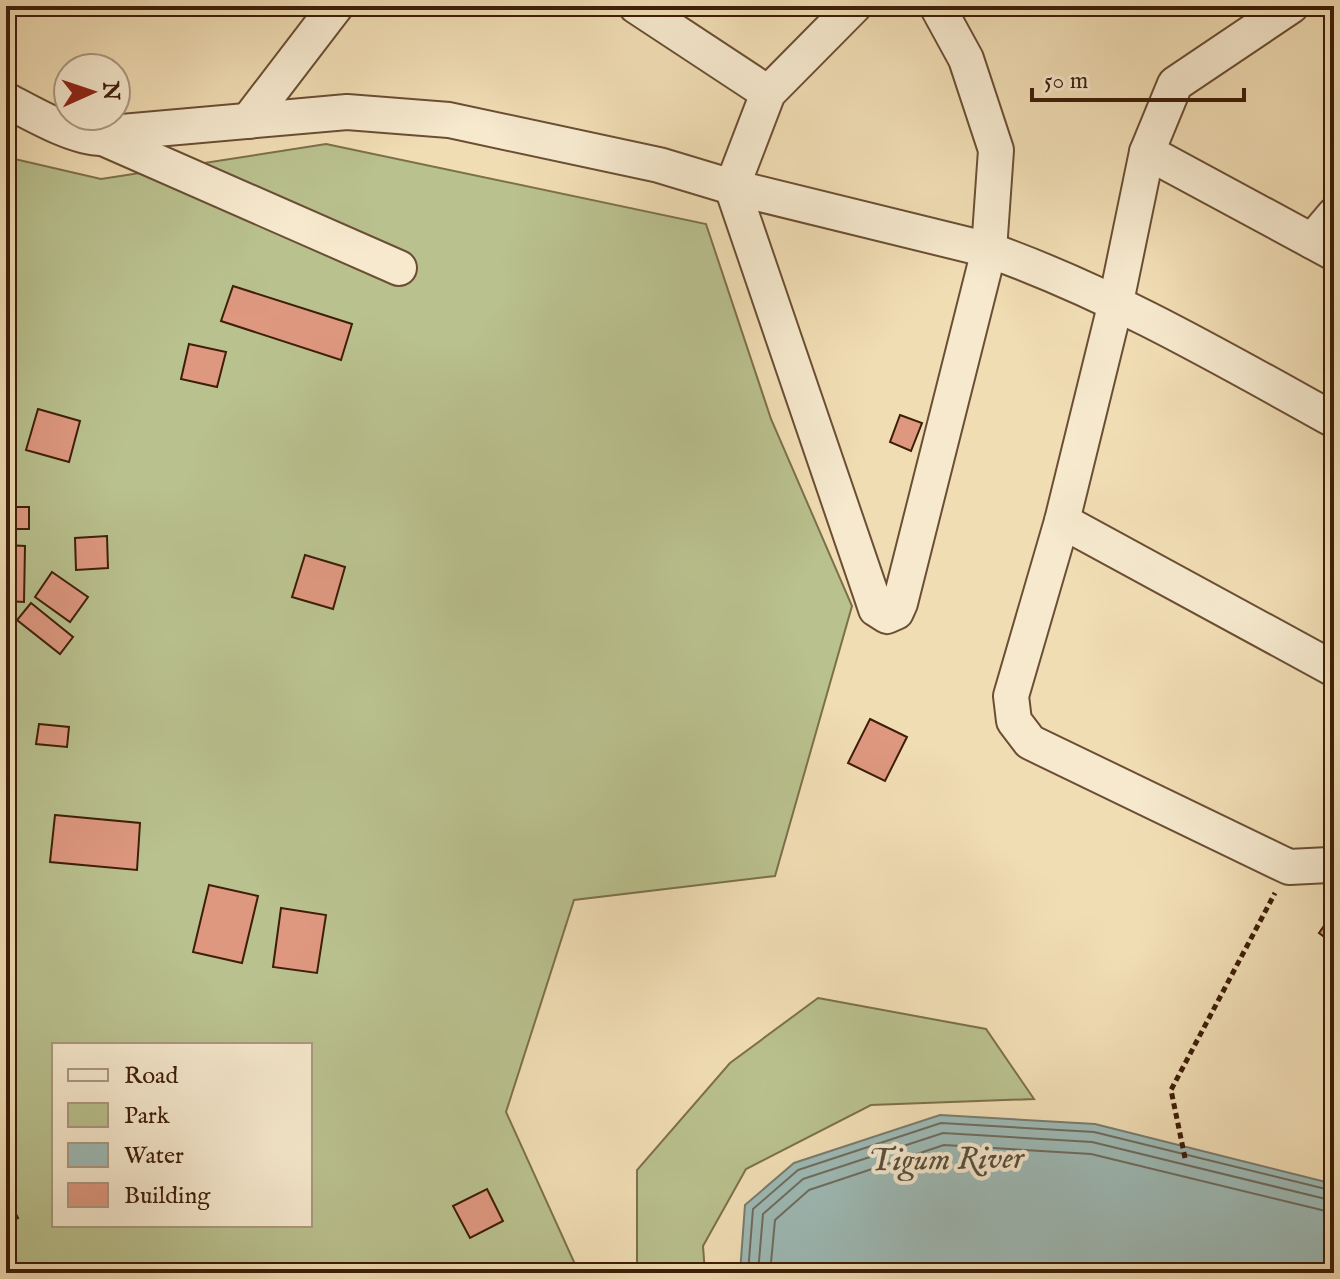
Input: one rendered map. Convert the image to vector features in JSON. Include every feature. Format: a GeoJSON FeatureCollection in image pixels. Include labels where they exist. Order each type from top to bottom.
{"type":"FeatureCollection","features":[{"type":"Feature","properties":{"kind":"street"},"geometry":{"type":"LineString","coordinates":[[248,121],[336,6]]}},
{"type":"Feature","properties":{"kind":"street"},"geometry":{"type":"LineString","coordinates":[[636,6],[768,93]]}},
{"type":"Feature","properties":{"kind":"street"},"geometry":{"type":"LineString","coordinates":[[854,6],[768,93],[732,187],[876,609],[887,616],[896,612],[900,603],[989,250],[996,150],[966,59],[937,6]]}},
{"type":"Feature","properties":{"kind":"street"},"geometry":{"type":"LineString","coordinates":[[1291,6],[1175,84],[1147,152],[1116,302],[1062,521],[1011,696],[1014,721],[1030,742],[1289,867],[1329,865],[1334,862]]}},
{"type":"Feature","properties":{"kind":"street"},"geometry":{"type":"LineString","coordinates":[[7,104],[80,133],[103,138],[399,268]]}},
{"type":"Feature","properties":{"kind":"street"},"geometry":{"type":"LineString","coordinates":[[103,138],[122,132],[347,112],[449,120],[659,165],[732,187],[989,250],[1041,269],[1116,302],[1334,420]]}},
{"type":"Feature","properties":{"kind":"street"},"geometry":{"type":"LineString","coordinates":[[1147,152],[1323,247],[1334,215]]}},
{"type":"Feature","properties":{"kind":"street"},"geometry":{"type":"LineString","coordinates":[[1062,521],[1334,669]]}},
{"type":"Feature","properties":{"kind":"path"},"geometry":{"type":"LineString","coordinates":[[1185,1158],[1171,1090],[1289,867]]}},
{"type":"Feature","properties":{"kind":"green space"},"geometry":{"type":"Polygon","coordinates":[[[326,144],[706,224],[771,419],[852,606],[775,876],[574,900],[506,1112],[579,1273],[6,1273],[6,157],[101,179],[326,144]]]}},
{"type":"Feature","properties":{"kind":"green space"},"geometry":{"type":"Polygon","coordinates":[[[818,998],[986,1029],[1034,1099],[871,1105],[746,1169],[703,1246],[705,1273],[637,1273],[637,1170],[730,1063],[818,998]]]}},
{"type":"Feature","properties":{"kind":"water","name":"Tigum River"},"geometry":{"type":"Polygon","coordinates":[[[940,1115],[1095,1124],[1334,1184],[1334,1273],[740,1273],[745,1205],[794,1163],[940,1115]]]}},
{"type":"Feature","properties":{"kind":"building"},"geometry":{"type":"Polygon","coordinates":[[[233,286],[352,324],[341,360],[221,321],[233,286]]]}},
{"type":"Feature","properties":{"kind":"building"},"geometry":{"type":"Polygon","coordinates":[[[189,344],[226,352],[217,387],[181,379],[189,344]]]}},
{"type":"Feature","properties":{"kind":"building"},"geometry":{"type":"Polygon","coordinates":[[[38,409],[80,421],[69,462],[26,450],[38,409]]]}},
{"type":"Feature","properties":{"kind":"building"},"geometry":{"type":"Polygon","coordinates":[[[900,415],[922,423],[911,451],[890,442],[900,415]]]}},
{"type":"Feature","properties":{"kind":"building"},"geometry":{"type":"Polygon","coordinates":[[[6,507],[29,507],[29,529],[6,529],[6,507]]]}},
{"type":"Feature","properties":{"kind":"building"},"geometry":{"type":"Polygon","coordinates":[[[107,536],[108,568],[76,570],[75,538],[107,536]]]}},
{"type":"Feature","properties":{"kind":"building"},"geometry":{"type":"Polygon","coordinates":[[[6,545],[25,546],[24,602],[6,601],[6,545]]]}},
{"type":"Feature","properties":{"kind":"building"},"geometry":{"type":"Polygon","coordinates":[[[305,555],[345,567],[333,609],[292,597],[305,555]]]}},
{"type":"Feature","properties":{"kind":"building"},"geometry":{"type":"Polygon","coordinates":[[[52,572],[88,597],[70,622],[35,597],[52,572]]]}},
{"type":"Feature","properties":{"kind":"building"},"geometry":{"type":"Polygon","coordinates":[[[31,603],[73,637],[60,654],[17,620],[31,603]]]}},
{"type":"Feature","properties":{"kind":"building"},"geometry":{"type":"Polygon","coordinates":[[[870,719],[907,737],[885,781],[848,763],[870,719]]]}},
{"type":"Feature","properties":{"kind":"building"},"geometry":{"type":"Polygon","coordinates":[[[39,724],[69,727],[67,747],[36,744],[39,724]]]}},
{"type":"Feature","properties":{"kind":"building"},"geometry":{"type":"Polygon","coordinates":[[[55,815],[140,823],[137,870],[50,862],[55,815]]]}},
{"type":"Feature","properties":{"kind":"building"},"geometry":{"type":"Polygon","coordinates":[[[209,885],[258,896],[242,963],[193,952],[209,885]]]}},
{"type":"Feature","properties":{"kind":"building"},"geometry":{"type":"Polygon","coordinates":[[[281,908],[326,915],[317,973],[273,967],[281,908]]]}},
{"type":"Feature","properties":{"kind":"building"},"geometry":{"type":"Polygon","coordinates":[[[1334,913],[1334,944],[1319,933],[1334,913]]]}},
{"type":"Feature","properties":{"kind":"building"},"geometry":{"type":"Polygon","coordinates":[[[487,1189],[503,1221],[470,1238],[453,1206],[487,1189]]]}},
{"type":"Feature","properties":{"kind":"building"},"geometry":{"type":"Polygon","coordinates":[[[6,1194],[18,1218],[6,1224],[6,1194]]]}}]}
